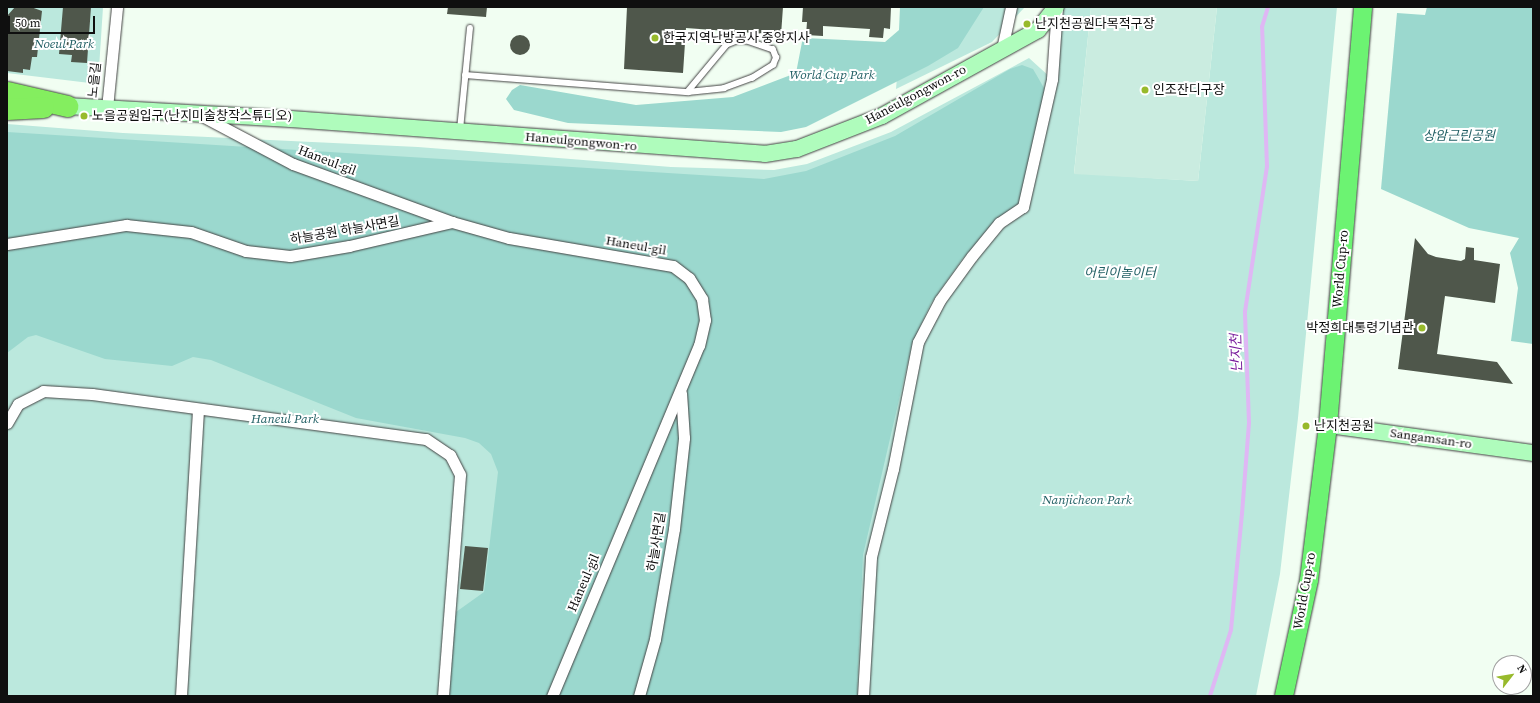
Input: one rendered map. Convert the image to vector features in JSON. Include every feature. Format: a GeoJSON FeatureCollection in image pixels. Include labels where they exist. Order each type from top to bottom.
{"type":"FeatureCollection","features":[{"type":"Feature","properties":{"kind":"highway"},"geometry":{"type":"LineString","coordinates":[[7,92],[67,106]]}},
{"type":"Feature","properties":{"kind":"highway"},"geometry":{"type":"LineString","coordinates":[[7,109],[67,106]]}},
{"type":"Feature","properties":{"kind":"main road","name":"World Cup-ro"},"geometry":{"type":"LineString","coordinates":[[1284,696],[1309,580],[1328,426],[1363,7]]}},
{"type":"Feature","properties":{"kind":"street","name":"노을길"},"geometry":{"type":"LineString","coordinates":[[107,108],[117,7]]}},
{"type":"Feature","properties":{"kind":"street"},"geometry":{"type":"LineString","coordinates":[[1002,49],[1011,7]]}},
{"type":"Feature","properties":{"kind":"street","name":"Haneulgongwon-ro"},"geometry":{"type":"LineString","coordinates":[[67,106],[196,113],[764,154],[798,149],[882,116],[1038,30],[1056,7]]}},
{"type":"Feature","properties":{"kind":"street"},"geometry":{"type":"LineString","coordinates":[[862,696],[871,557],[895,462],[918,342],[940,300],[972,256],[999,223],[1023,207],[1052,79],[1056,7]]}},
{"type":"Feature","properties":{"kind":"street","name":"Haneul-gil"},"geometry":{"type":"LineString","coordinates":[[196,113],[293,164],[452,222],[509,238],[673,266],[689,278],[702,299],[705,320],[699,345],[552,696]]}},
{"type":"Feature","properties":{"kind":"street","name":"하늘공원 하늘사면길"},"geometry":{"type":"LineString","coordinates":[[7,244],[126,225],[191,232],[246,251],[290,256],[349,246],[452,222]]}},
{"type":"Feature","properties":{"kind":"street","name":"하늘사면길"},"geometry":{"type":"LineString","coordinates":[[638,696],[655,639],[674,529],[684,438],[681,390]]}},
{"type":"Feature","properties":{"kind":"street"},"geometry":{"type":"LineString","coordinates":[[7,423],[18,404],[43,391],[92,394],[198,410],[426,439],[450,455],[460,475],[443,696]]}},
{"type":"Feature","properties":{"kind":"street"},"geometry":{"type":"LineString","coordinates":[[181,696],[198,410]]}},
{"type":"Feature","properties":{"kind":"street","name":"Sangamsan-ro"},"geometry":{"type":"LineString","coordinates":[[1328,426],[1533,453]]}},
{"type":"Feature","properties":{"kind":"lane"},"geometry":{"type":"LineString","coordinates":[[460,132],[470,28]]}},
{"type":"Feature","properties":{"kind":"lane"},"geometry":{"type":"LineString","coordinates":[[465,75],[688,92],[724,88],[752,78],[772,65],[776,58],[773,50],[747,41],[736,41],[727,45],[688,92]]}},
{"type":"Feature","properties":{"kind":"green space","name":"Noeul Park"},"geometry":{"type":"Polygon","coordinates":[[[7,7],[103,7],[98,84],[7,73],[7,7]]]}},
{"type":"Feature","properties":{"kind":"green space","name":"World Cup Park"},"geometry":{"type":"Polygon","coordinates":[[[900,7],[984,7],[958,48],[928,66],[806,127],[781,132],[568,123],[514,110],[506,99],[512,90],[520,85],[636,105],[733,97],[796,73],[802,42],[805,38],[885,42],[899,30],[900,7]]]}},
{"type":"Feature","properties":{"kind":"green space"},"geometry":{"type":"Polygon","coordinates":[[[903,7],[1025,7],[992,42],[896,89],[903,7]]]}},
{"type":"Feature","properties":{"kind":"green space","name":"Haneul Park"},"geometry":{"type":"Polygon","coordinates":[[[1057,7],[1091,7],[1074,173],[1198,181],[1217,7],[1337,7],[1298,418],[1280,574],[1256,696],[7,696],[7,124],[123,133],[418,147],[671,167],[774,170],[807,164],[891,132],[1029,58],[1051,78],[1057,7]]]}},
{"type":"Feature","properties":{"kind":"green space","name":"상암근린공원"},"geometry":{"type":"Polygon","coordinates":[[[1427,7],[1533,7],[1533,344],[1511,341],[1518,288],[1510,253],[1519,238],[1469,228],[1381,189],[1397,13],[1425,15],[1427,7]]]}},
{"type":"Feature","properties":{"kind":"green space","name":"Haneul Park"},"geometry":{"type":"Polygon","coordinates":[[[1022,65],[1033,69],[1044,88],[1044,103],[1020,203],[963,258],[931,303],[912,344],[863,555],[857,696],[448,696],[453,625],[456,612],[484,592],[498,472],[491,454],[479,443],[465,438],[356,418],[211,360],[193,357],[172,366],[105,359],[36,335],[28,337],[7,353],[7,132],[764,179],[806,171],[895,136],[1010,69],[1022,65]]]}},
{"type":"Feature","properties":{"kind":"shaded area","name":"인조잔디구장"},"geometry":{"type":"Polygon","coordinates":[[[1091,7],[1217,7],[1198,181],[1074,174],[1091,7]]]}},
{"type":"Feature","properties":{"kind":"building"},"geometry":{"type":"Polygon","coordinates":[[[15,7],[31,7],[42,11],[37,57],[32,57],[30,70],[23,69],[23,73],[7,71],[7,16],[15,7]]]}},
{"type":"Feature","properties":{"kind":"building"},"geometry":{"type":"Polygon","coordinates":[[[63,7],[91,7],[87,63],[71,62],[72,55],[59,54],[63,7]]]}},
{"type":"Feature","properties":{"kind":"building"},"geometry":{"type":"Polygon","coordinates":[[[448,7],[487,7],[486,17],[447,14],[448,7]]]}},
{"type":"Feature","properties":{"kind":"building","name":"한국지역난방공사 중앙지사"},"geometry":{"type":"Polygon","coordinates":[[[627,7],[783,7],[781,35],[686,28],[683,73],[624,69],[627,7]]]}},
{"type":"Feature","properties":{"kind":"building","name":"한국지역난방공사 중앙지사"},"geometry":{"type":"Polygon","coordinates":[[[803,7],[891,7],[890,29],[884,28],[883,38],[869,37],[870,29],[823,26],[823,36],[806,35],[807,22],[802,22],[803,7]]]}},
{"type":"Feature","properties":{"kind":"building"},"geometry":{"type":"Polygon","coordinates":[[[516,35],[524,35],[530,41],[530,49],[524,55],[516,55],[510,49],[510,41],[516,35]]]}},
{"type":"Feature","properties":{"kind":"building","name":"박정희대통령기념관"},"geometry":{"type":"Polygon","coordinates":[[[1415,238],[1428,254],[1436,257],[1461,261],[1465,259],[1466,247],[1474,248],[1474,260],[1500,264],[1495,303],[1445,296],[1437,354],[1497,362],[1513,384],[1398,369],[1415,238]]]}},
{"type":"Feature","properties":{"kind":"building"},"geometry":{"type":"Polygon","coordinates":[[[465,546],[488,548],[483,591],[460,589],[465,546]]]}},
{"type":"Feature","properties":{"kind":"waterway","name":"난지천"},"geometry":{"type":"LineString","coordinates":[[1210,696],[1231,630],[1242,514],[1249,423],[1245,312],[1267,167],[1262,27],[1268,7]]}},
{"type":"Feature","properties":{"kind":"place","name":"난지천공원다목적구장"},"geometry":{"type":"Point","coordinates":[1027,24]}},
{"type":"Feature","properties":{"kind":"place","name":"한국지역난방공사 중앙지사"},"geometry":{"type":"Point","coordinates":[655,38]}},
{"type":"Feature","properties":{"kind":"place","name":"인조잔디구장"},"geometry":{"type":"Point","coordinates":[1145,90]}},
{"type":"Feature","properties":{"kind":"place","name":"노을공원입구(난지미술창작스튜디오)"},"geometry":{"type":"Point","coordinates":[84,116]}},
{"type":"Feature","properties":{"kind":"place","name":"박정희대통령기념관"},"geometry":{"type":"Point","coordinates":[1422,328]}},
{"type":"Feature","properties":{"kind":"place","name":"난지천공원"},"geometry":{"type":"Point","coordinates":[1306,426]}},
{"type":"Feature","properties":{"kind":"park label","name":"어린이놀이터"},"geometry":{"type":"Point","coordinates":[1120,273]}},
{"type":"Feature","properties":{"kind":"park label","name":"Nanjicheon Park"},"geometry":{"type":"Point","coordinates":[1087,500]}}]}
